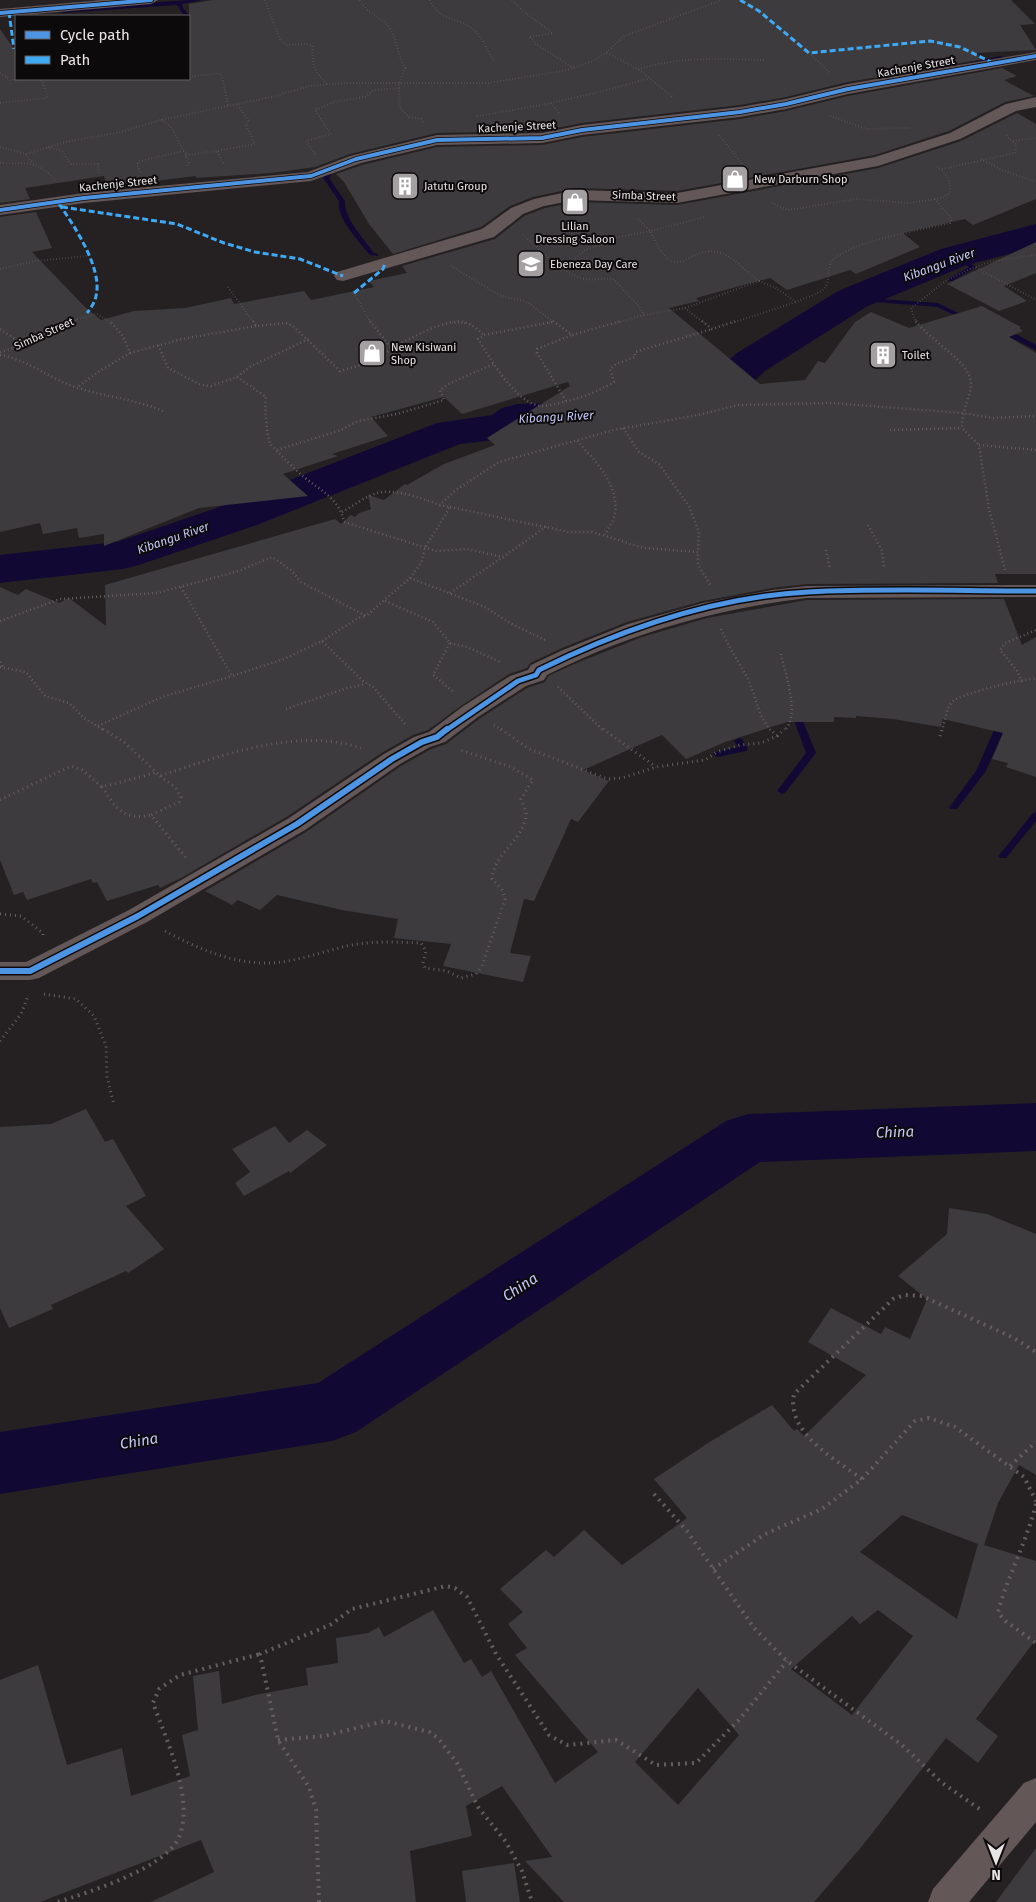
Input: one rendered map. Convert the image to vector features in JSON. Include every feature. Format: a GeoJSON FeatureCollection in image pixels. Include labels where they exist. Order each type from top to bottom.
{"type":"FeatureCollection","features":[{"type":"Feature","properties":{"kind":"street"},"geometry":{"type":"LineString","coordinates":[[0,13],[151,0]]}},
{"type":"Feature","properties":{"kind":"street","name":"Kachenje Street"},"geometry":{"type":"LineString","coordinates":[[0,210],[138,192],[311,176],[326,169],[437,140],[542,138],[582,130],[703,116],[786,104],[848,89],[1036,56]]}},
{"type":"Feature","properties":{"kind":"street","name":"Simba Street"},"geometry":{"type":"LineString","coordinates":[[343,276],[488,233],[527,206],[576,195],[677,198],[878,161],[939,142],[1011,107],[1036,102]]}},
{"type":"Feature","properties":{"kind":"street"},"geometry":{"type":"LineString","coordinates":[[0,972],[29,981],[297,824],[392,758],[429,739],[518,681],[538,673],[572,652],[609,636],[677,615],[776,595],[799,593],[1036,591]]}},
{"type":"Feature","properties":{"kind":"street"},"geometry":{"type":"LineString","coordinates":[[951,1900],[1006,1828],[1036,1794]]}},
{"type":"Feature","properties":{"kind":"path"},"geometry":{"type":"LineString","coordinates":[[265,0],[280,40],[286,45],[308,44],[313,46],[311,62],[316,73],[327,84]]}},
{"type":"Feature","properties":{"kind":"path"},"geometry":{"type":"LineString","coordinates":[[360,0],[365,10],[386,24],[391,30],[397,53],[405,68],[399,84],[400,108],[414,119],[421,118],[437,140]]}},
{"type":"Feature","properties":{"kind":"path"},"geometry":{"type":"LineString","coordinates":[[430,0],[438,14],[470,27],[484,40],[485,50],[495,62]]}},
{"type":"Feature","properties":{"kind":"path"},"geometry":{"type":"LineString","coordinates":[[512,0],[524,12],[553,33],[528,37],[548,53],[575,68]]}},
{"type":"Feature","properties":{"kind":"path"},"geometry":{"type":"LineString","coordinates":[[0,147],[26,154],[48,147],[117,133],[161,120],[327,84],[489,83],[575,68],[606,53],[624,36],[722,0]]}},
{"type":"Feature","properties":{"kind":"path"},"geometry":{"type":"LineString","coordinates":[[606,53],[638,69],[703,116],[774,205],[788,210],[869,198],[898,203],[935,199],[950,193],[951,185],[942,169],[911,150]]}},
{"type":"Feature","properties":{"kind":"path"},"geometry":{"type":"LineString","coordinates":[[638,69],[667,61],[690,58],[764,60]]}},
{"type":"Feature","properties":{"kind":"path"},"geometry":{"type":"LineString","coordinates":[[0,73],[4,78],[11,81],[18,80]]}},
{"type":"Feature","properties":{"kind":"path"},"geometry":{"type":"LineString","coordinates":[[190,77],[218,73],[222,76],[228,106]]}},
{"type":"Feature","properties":{"kind":"path"},"geometry":{"type":"LineString","coordinates":[[470,116],[545,105],[604,92],[650,78]]}},
{"type":"Feature","properties":{"kind":"path"},"geometry":{"type":"LineString","coordinates":[[0,103],[46,98],[48,96],[41,80]]}},
{"type":"Feature","properties":{"kind":"path"},"geometry":{"type":"LineString","coordinates":[[326,169],[306,141],[331,134],[315,110],[334,102],[365,97],[374,90],[400,88]]}},
{"type":"Feature","properties":{"kind":"path"},"geometry":{"type":"LineString","coordinates":[[805,99],[824,113],[858,127],[880,129],[912,128],[939,142]]}},
{"type":"Feature","properties":{"kind":"path"},"geometry":{"type":"LineString","coordinates":[[186,156],[255,144],[246,125],[248,120],[237,104]]}},
{"type":"Feature","properties":{"kind":"path"},"geometry":{"type":"LineString","coordinates":[[161,120],[172,125],[179,137],[179,147],[187,154],[189,163],[186,170]]}},
{"type":"Feature","properties":{"kind":"path"},"geometry":{"type":"LineString","coordinates":[[942,169],[980,159],[1015,153],[1016,145],[1013,141],[999,131],[976,123]]}},
{"type":"Feature","properties":{"kind":"path"},"geometry":{"type":"LineString","coordinates":[[1013,141],[1036,138]]}},
{"type":"Feature","properties":{"kind":"path"},"geometry":{"type":"LineString","coordinates":[[48,147],[62,151],[71,164],[98,164],[100,171],[96,177]]}},
{"type":"Feature","properties":{"kind":"path"},"geometry":{"type":"LineString","coordinates":[[138,192],[141,176],[138,162],[185,151]]}},
{"type":"Feature","properties":{"kind":"path"},"geometry":{"type":"LineString","coordinates":[[217,151],[233,184]]}},
{"type":"Feature","properties":{"kind":"path"},"geometry":{"type":"LineString","coordinates":[[26,154],[33,164]]}},
{"type":"Feature","properties":{"kind":"path"},"geometry":{"type":"LineString","coordinates":[[980,159],[1004,171],[1036,182]]}},
{"type":"Feature","properties":{"kind":"path"},"geometry":{"type":"LineString","coordinates":[[0,163],[33,164],[44,167],[55,181],[79,191],[84,198]]}},
{"type":"Feature","properties":{"kind":"path"},"geometry":{"type":"LineString","coordinates":[[552,322],[484,335],[478,340],[515,390],[535,405],[566,401],[599,391],[614,382],[610,369],[616,364],[635,356],[635,352],[796,302],[822,290],[828,284],[830,264],[836,258],[862,245],[950,223],[951,218],[935,199]]}},
{"type":"Feature","properties":{"kind":"path"},"geometry":{"type":"LineString","coordinates":[[564,268],[581,251],[592,245],[612,241],[613,238],[650,231],[707,216]]}},
{"type":"Feature","properties":{"kind":"path"},"geometry":{"type":"LineString","coordinates":[[505,221],[575,276],[588,280],[608,277],[612,279],[638,305],[644,315]]}},
{"type":"Feature","properties":{"kind":"path"},"geometry":{"type":"LineString","coordinates":[[650,231],[661,253],[668,261],[676,262],[712,252],[721,253],[759,281],[776,288],[796,302]]}},
{"type":"Feature","properties":{"kind":"path"},"geometry":{"type":"LineString","coordinates":[[429,249],[442,256],[459,272],[496,293],[527,302],[572,335]]}},
{"type":"Feature","properties":{"kind":"path"},"geometry":{"type":"LineString","coordinates":[[0,269],[36,261],[88,256]]}},
{"type":"Feature","properties":{"kind":"path"},"geometry":{"type":"LineString","coordinates":[[1011,592],[989,509],[979,445],[962,428],[962,413],[970,387],[969,374],[939,342],[916,325],[910,314],[914,303],[929,292],[975,267],[992,261],[1036,256]]}},
{"type":"Feature","properties":{"kind":"path"},"geometry":{"type":"LineString","coordinates":[[975,267],[1036,300]]}},
{"type":"Feature","properties":{"kind":"path"},"geometry":{"type":"LineString","coordinates":[[343,276],[375,330],[392,349]]}},
{"type":"Feature","properties":{"kind":"path"},"geometry":{"type":"LineString","coordinates":[[566,401],[537,353],[537,349],[572,335],[644,315],[685,308],[759,281]]}},
{"type":"Feature","properties":{"kind":"path"},"geometry":{"type":"LineString","coordinates":[[228,287],[256,326]]}},
{"type":"Feature","properties":{"kind":"path"},"geometry":{"type":"LineString","coordinates":[[685,308],[712,329]]}},
{"type":"Feature","properties":{"kind":"path"},"geometry":{"type":"LineString","coordinates":[[77,319],[92,314],[103,316],[130,346],[130,353]]}},
{"type":"Feature","properties":{"kind":"path"},"geometry":{"type":"LineString","coordinates":[[76,387],[87,382],[92,376],[122,361],[130,353],[182,338],[256,326],[286,323],[309,340],[340,371],[368,363],[390,352],[392,349],[450,323],[460,321],[471,324],[484,335]]}},
{"type":"Feature","properties":{"kind":"path"},"geometry":{"type":"LineString","coordinates":[[0,329],[6,330],[24,345]]}},
{"type":"Feature","properties":{"kind":"path"},"geometry":{"type":"LineString","coordinates":[[158,345],[168,368],[201,385],[211,386],[237,377],[251,366],[309,340]]}},
{"type":"Feature","properties":{"kind":"path"},"geometry":{"type":"LineString","coordinates":[[0,353],[15,358],[76,387],[128,399],[165,412]]}},
{"type":"Feature","properties":{"kind":"path"},"geometry":{"type":"LineString","coordinates":[[276,450],[341,430],[358,421],[397,414],[444,400],[440,390],[448,384],[496,363]]}},
{"type":"Feature","properties":{"kind":"path"},"geometry":{"type":"LineString","coordinates":[[237,377],[266,398],[263,407],[268,415],[267,438],[276,450],[304,478],[332,497],[342,512],[343,521],[350,525],[436,551],[467,549],[503,557]]}},
{"type":"Feature","properties":{"kind":"path"},"geometry":{"type":"LineString","coordinates":[[440,505],[456,490],[499,462],[623,428],[698,415],[738,405],[831,403],[962,413],[994,418],[1036,416]]}},
{"type":"Feature","properties":{"kind":"path"},"geometry":{"type":"LineString","coordinates":[[623,428],[639,452],[659,464],[689,506],[699,532],[698,565],[714,592],[731,605]]}},
{"type":"Feature","properties":{"kind":"path"},"geometry":{"type":"LineString","coordinates":[[890,430],[962,428]]}},
{"type":"Feature","properties":{"kind":"path"},"geometry":{"type":"LineString","coordinates":[[577,441],[603,470],[615,499],[615,514],[605,534]]}},
{"type":"Feature","properties":{"kind":"path"},"geometry":{"type":"LineString","coordinates":[[979,445],[1036,450]]}},
{"type":"Feature","properties":{"kind":"path"},"geometry":{"type":"LineString","coordinates":[[342,512],[377,493],[399,493],[440,505],[569,532],[605,534],[619,542],[636,546],[698,552]]}},
{"type":"Feature","properties":{"kind":"path"},"geometry":{"type":"LineString","coordinates":[[97,726],[162,697],[284,659],[322,641],[358,618],[366,616],[410,578],[421,563],[425,548],[450,507]]}},
{"type":"Feature","properties":{"kind":"path"},"geometry":{"type":"LineString","coordinates":[[868,525],[882,551],[889,592]]}},
{"type":"Feature","properties":{"kind":"path"},"geometry":{"type":"LineString","coordinates":[[450,593],[547,526]]}},
{"type":"Feature","properties":{"kind":"path"},"geometry":{"type":"LineString","coordinates":[[0,621],[60,599],[157,593],[239,571],[274,558],[296,574],[301,582],[366,616]]}},
{"type":"Feature","properties":{"kind":"path"},"geometry":{"type":"LineString","coordinates":[[410,578],[485,606],[510,623],[572,652]]}},
{"type":"Feature","properties":{"kind":"path"},"geometry":{"type":"LineString","coordinates":[[181,587],[232,676]]}},
{"type":"Feature","properties":{"kind":"path"},"geometry":{"type":"LineString","coordinates":[[385,601],[433,622],[441,629],[444,639],[450,642],[467,647],[512,667],[538,673],[574,702],[585,716],[637,756],[656,767]]}},
{"type":"Feature","properties":{"kind":"path"},"geometry":{"type":"LineString","coordinates":[[707,608],[716,616],[729,648],[748,679],[758,712],[770,730],[778,736]]}},
{"type":"Feature","properties":{"kind":"path"},"geometry":{"type":"LineString","coordinates":[[1022,682],[1020,672],[1002,655],[1000,650],[1005,643],[1036,630]]}},
{"type":"Feature","properties":{"kind":"path"},"geometry":{"type":"LineString","coordinates":[[138,916],[192,945],[252,962],[271,962],[312,957],[354,945],[421,943],[426,951],[423,961],[425,968],[447,971],[461,978],[476,974],[482,966],[505,900],[503,891],[492,879],[492,866],[522,827],[526,816],[525,807],[521,799],[533,780],[528,774],[429,739],[322,641]]}},
{"type":"Feature","properties":{"kind":"path"},"geometry":{"type":"LineString","coordinates":[[450,642],[433,674],[454,691],[470,712],[509,734],[529,749],[608,779],[622,778],[656,767],[693,763],[704,760],[716,752],[740,745],[761,743],[778,736],[788,727],[793,707],[785,683],[785,664],[781,654]]}},
{"type":"Feature","properties":{"kind":"path"},"geometry":{"type":"LineString","coordinates":[[0,662],[2,667],[26,672],[45,696],[69,703],[84,718],[124,742],[154,773],[176,787],[180,797],[179,802],[151,815],[139,818],[125,816],[102,788],[82,770],[71,766],[0,800]]}},
{"type":"Feature","properties":{"kind":"path"},"geometry":{"type":"LineString","coordinates":[[940,736],[948,714],[948,707],[952,701],[961,695],[1022,682],[1030,678],[1036,679]]}},
{"type":"Feature","properties":{"kind":"path"},"geometry":{"type":"LineString","coordinates":[[286,709],[348,688],[367,684]]}},
{"type":"Feature","properties":{"kind":"path"},"geometry":{"type":"LineString","coordinates":[[160,776],[209,760],[259,748],[311,740],[342,741],[392,758]]}},
{"type":"Feature","properties":{"kind":"path"},"geometry":{"type":"LineString","coordinates":[[102,788],[154,773]]}},
{"type":"Feature","properties":{"kind":"path"},"geometry":{"type":"LineString","coordinates":[[151,815],[178,849],[205,877]]}},
{"type":"Feature","properties":{"kind":"path"},"geometry":{"type":"LineString","coordinates":[[0,914],[21,916],[43,934],[44,950],[29,981],[28,1001],[0,1041]]}},
{"type":"Feature","properties":{"kind":"path"},"geometry":{"type":"LineString","coordinates":[[29,981],[76,999],[94,1016],[106,1046],[107,1078],[114,1105]]}},
{"type":"Feature","properties":{"kind":"path"},"geometry":{"type":"LineString","coordinates":[[862,1479],[822,1448],[800,1426],[792,1411],[794,1394],[893,1299],[905,1295],[922,1296],[1014,1338],[1036,1352]]}},
{"type":"Feature","properties":{"kind":"path"},"geometry":{"type":"LineString","coordinates":[[714,1569],[765,1534],[822,1509],[862,1479],[915,1421],[929,1418],[955,1427],[1024,1477],[1036,1503],[1033,1521],[1005,1586],[998,1612],[1004,1620],[1036,1643]]}},
{"type":"Feature","properties":{"kind":"path"},"geometry":{"type":"LineString","coordinates":[[1010,1466],[1036,1442]]}},
{"type":"Feature","properties":{"kind":"path"},"geometry":{"type":"LineString","coordinates":[[654,1494],[687,1530],[754,1628],[787,1661],[902,1745],[941,1782],[1006,1828]]}},
{"type":"Feature","properties":{"kind":"path"},"geometry":{"type":"LineString","coordinates":[[58,1902],[126,1876],[156,1862],[177,1841],[183,1810],[176,1771],[153,1703],[159,1689],[180,1675],[260,1654],[330,1625],[352,1609],[446,1586],[455,1588],[467,1597],[496,1654],[549,1735],[566,1745],[616,1740],[656,1765],[696,1763],[738,1721],[787,1661]]}},
{"type":"Feature","properties":{"kind":"path"},"geometry":{"type":"LineString","coordinates":[[260,1654],[278,1740],[309,1787],[316,1810],[319,1902]]}},
{"type":"Feature","properties":{"kind":"path"},"geometry":{"type":"LineString","coordinates":[[278,1740],[324,1736],[385,1721],[429,1732],[438,1738],[457,1763],[478,1808],[506,1842],[522,1871],[532,1902]]}},
{"type":"Feature","properties":{"kind":"building"},"geometry":{"type":"Polygon","coordinates":[[[213,0],[1011,0],[1035,24],[1020,25],[1036,50],[974,53],[984,59],[848,82],[786,97],[740,105],[582,123],[542,131],[437,133],[350,154],[315,167],[272,173],[196,178],[196,176],[107,187],[104,176],[25,188],[30,199],[0,203],[0,29],[15,51],[15,80],[190,80],[189,4],[213,0]]]}},
{"type":"Feature","properties":{"kind":"building"},"geometry":{"type":"Polygon","coordinates":[[[1002,68],[1017,76],[1004,80],[1034,96],[1005,102],[949,131],[875,155],[677,191],[576,188],[533,197],[510,206],[481,227],[393,254],[369,224],[344,182],[336,174],[362,165],[437,147],[542,145],[582,137],[740,119],[786,111],[848,96],[1002,68]]]}},
{"type":"Feature","properties":{"kind":"building"},"geometry":{"type":"Polygon","coordinates":[[[1017,113],[1036,124],[1036,199],[973,225],[965,219],[903,233],[920,247],[856,274],[850,270],[787,290],[770,278],[696,298],[699,301],[669,308],[760,384],[805,380],[818,361],[825,363],[855,322],[871,312],[909,328],[982,306],[1021,327],[1019,328],[1023,331],[1009,337],[1036,353],[1036,574],[995,574],[998,583],[807,584],[772,588],[703,601],[627,622],[562,648],[530,663],[527,668],[509,674],[428,730],[413,735],[383,752],[288,816],[181,878],[160,888],[158,885],[107,901],[97,882],[93,883],[91,879],[27,900],[23,892],[14,895],[0,860],[0,587],[18,595],[26,589],[59,603],[69,598],[106,626],[105,585],[335,519],[341,524],[351,515],[355,517],[359,513],[371,509],[368,495],[384,500],[405,484],[407,485],[444,464],[495,445],[487,438],[570,386],[568,382],[462,414],[444,397],[371,417],[388,436],[332,454],[338,456],[283,474],[308,496],[199,508],[104,546],[104,534],[79,538],[77,528],[43,534],[40,523],[0,532],[0,217],[36,212],[52,248],[32,252],[86,308],[101,320],[134,311],[185,308],[231,298],[234,304],[304,291],[311,300],[374,287],[369,281],[407,273],[402,266],[495,239],[524,216],[545,208],[576,202],[677,205],[878,168],[961,141],[1017,113]]]}},
{"type":"Feature","properties":{"kind":"building"},"geometry":{"type":"Polygon","coordinates":[[[1036,242],[1036,273],[1004,286],[1027,301],[999,311],[947,284],[1036,242]]]}},
{"type":"Feature","properties":{"kind":"building"},"geometry":{"type":"Polygon","coordinates":[[[1004,599],[1022,645],[1036,637],[1036,777],[1006,767],[1008,763],[992,759],[1003,733],[943,719],[941,727],[893,719],[856,716],[856,718],[834,717],[834,722],[787,722],[725,742],[686,759],[662,735],[583,770],[609,781],[578,822],[571,819],[534,901],[524,899],[510,953],[531,956],[523,982],[443,966],[451,944],[394,938],[398,919],[342,910],[277,895],[260,910],[238,900],[232,905],[205,891],[306,832],[401,766],[431,749],[446,744],[479,719],[527,688],[545,682],[548,676],[579,662],[642,637],[707,618],[807,600],[1004,599]]]}},
{"type":"Feature","properties":{"kind":"building"},"geometry":{"type":"Polygon","coordinates":[[[86,1109],[105,1142],[113,1139],[146,1196],[126,1206],[164,1249],[128,1273],[126,1271],[51,1305],[53,1309],[9,1328],[0,1308],[0,1127],[51,1124],[86,1109]]]}},
{"type":"Feature","properties":{"kind":"building"},"geometry":{"type":"Polygon","coordinates":[[[275,1126],[289,1143],[307,1130],[327,1145],[290,1173],[289,1171],[244,1196],[235,1183],[250,1172],[232,1149],[275,1126]]]}},
{"type":"Feature","properties":{"kind":"building"},"geometry":{"type":"Polygon","coordinates":[[[949,1208],[987,1214],[1036,1234],[1036,1475],[1019,1465],[998,1503],[984,1545],[1036,1561],[1036,1639],[976,1719],[998,1736],[978,1763],[946,1738],[863,1845],[814,1902],[564,1902],[525,1861],[552,1857],[502,1786],[466,1806],[472,1836],[410,1851],[416,1902],[151,1902],[214,1872],[201,1840],[40,1902],[0,1902],[0,1680],[38,1665],[67,1765],[122,1748],[131,1796],[190,1776],[182,1735],[198,1730],[193,1676],[219,1671],[222,1704],[255,1695],[308,1685],[306,1668],[338,1663],[336,1638],[368,1633],[379,1627],[384,1637],[433,1610],[464,1663],[471,1659],[482,1677],[491,1671],[555,1783],[598,1752],[515,1655],[527,1648],[508,1624],[523,1612],[500,1589],[546,1550],[554,1557],[584,1530],[622,1565],[687,1518],[654,1479],[708,1443],[772,1405],[794,1431],[797,1429],[804,1436],[866,1375],[808,1342],[831,1308],[881,1334],[885,1327],[910,1339],[927,1299],[898,1276],[947,1234],[949,1208]],[[902,1515],[860,1552],[957,1619],[978,1544],[902,1515]],[[878,1610],[860,1624],[852,1616],[791,1669],[852,1715],[913,1636],[878,1610]],[[698,1688],[635,1762],[678,1805],[739,1735],[698,1688]]]}},
{"type":"Feature","properties":{"kind":"building"},"geometry":{"type":"Polygon","coordinates":[[[1036,1848],[1036,1902],[996,1902],[1036,1848]]]}},
{"type":"Feature","properties":{"kind":"building"},"geometry":{"type":"Polygon","coordinates":[[[514,1863],[520,1902],[466,1902],[462,1871],[514,1863]]]}},
{"type":"Feature","properties":{"kind":"waterway"},"geometry":{"type":"LineString","coordinates":[[179,3],[201,0]]}},
{"type":"Feature","properties":{"kind":"waterway"},"geometry":{"type":"LineString","coordinates":[[63,11],[179,3]]}},
{"type":"Feature","properties":{"kind":"waterway"},"geometry":{"type":"LineString","coordinates":[[179,3],[180,8],[186,15]]}},
{"type":"Feature","properties":{"kind":"waterway"},"geometry":{"type":"LineString","coordinates":[[963,65],[1001,58]]}},
{"type":"Feature","properties":{"kind":"waterway"},"geometry":{"type":"LineString","coordinates":[[336,168],[330,170],[326,178],[342,201],[341,207],[351,227],[372,254],[376,255]]}},
{"type":"Feature","properties":{"kind":"waterway","name":"Kibangu River"},"geometry":{"type":"LineString","coordinates":[[0,569],[123,555],[241,515],[452,432],[503,426],[517,417],[620,414],[726,384],[751,362],[852,299],[954,257],[1036,235]]}},
{"type":"Feature","properties":{"kind":"waterway"},"geometry":{"type":"LineString","coordinates":[[950,280],[974,267],[954,257]]}},
{"type":"Feature","properties":{"kind":"waterway"},"geometry":{"type":"LineString","coordinates":[[852,299],[938,305],[967,319]]}},
{"type":"Feature","properties":{"kind":"waterway"},"geometry":{"type":"LineString","coordinates":[[1002,330],[1036,348]]}},
{"type":"Feature","properties":{"kind":"waterway"},"geometry":{"type":"LineString","coordinates":[[782,791],[811,753],[795,712]]}},
{"type":"Feature","properties":{"kind":"waterway"},"geometry":{"type":"LineString","coordinates":[[954,807],[981,771],[1004,721]]}},
{"type":"Feature","properties":{"kind":"waterway"},"geometry":{"type":"LineString","coordinates":[[718,754],[743,749],[739,741]]}},
{"type":"Feature","properties":{"kind":"waterway"},"geometry":{"type":"LineString","coordinates":[[1003,856],[1036,815]]}},
{"type":"Feature","properties":{"kind":"waterway","name":"China"},"geometry":{"type":"LineString","coordinates":[[0,1463],[332,1411],[748,1138],[1036,1127]]}},
{"type":"Feature","properties":{"kind":"marked path"},"geometry":{"type":"LineString","coordinates":[[740,0],[768,17],[809,53],[930,41],[960,47],[991,62]]}},
{"type":"Feature","properties":{"kind":"marked path"},"geometry":{"type":"LineString","coordinates":[[9,12],[14,49]]}},
{"type":"Feature","properties":{"kind":"marked path"},"geometry":{"type":"LineString","coordinates":[[59,204],[78,234],[94,271],[97,293],[87,313]]}},
{"type":"Feature","properties":{"kind":"marked path"},"geometry":{"type":"LineString","coordinates":[[62,207],[177,224],[224,243],[255,252],[300,259],[343,276]]}},
{"type":"Feature","properties":{"kind":"marked path"},"geometry":{"type":"LineString","coordinates":[[354,293],[383,269],[385,263]]}},
{"type":"Feature","properties":{"kind":"cycle path"},"geometry":{"type":"LineString","coordinates":[[0,13],[151,0]]}},
{"type":"Feature","properties":{"kind":"cycle path"},"geometry":{"type":"LineString","coordinates":[[0,210],[84,198],[311,176],[356,159],[437,140],[542,138],[582,130],[740,112],[786,104],[848,89],[1036,56]]}},
{"type":"Feature","properties":{"kind":"cycle path"},"geometry":{"type":"LineString","coordinates":[[0,971],[30,971],[138,916],[297,824],[392,759],[422,742],[437,737],[470,712],[518,681],[536,675],[539,670],[571,654],[636,628],[703,609],[772,596],[807,592],[1036,591]]}},
{"type":"Feature","properties":{"kind":"place","name":"New Darburn Shop"},"geometry":{"type":"Point","coordinates":[735,179]}},
{"type":"Feature","properties":{"kind":"place","name":"Jatutu Group"},"geometry":{"type":"Point","coordinates":[405,186]}},
{"type":"Feature","properties":{"kind":"place","name":"Lilian Dressing Saloon"},"geometry":{"type":"Point","coordinates":[575,202]}},
{"type":"Feature","properties":{"kind":"place","name":"Ebeneza Day Care"},"geometry":{"type":"Point","coordinates":[531,264]}},
{"type":"Feature","properties":{"kind":"place","name":"New Kisiwani Shop"},"geometry":{"type":"Point","coordinates":[372,353]}},
{"type":"Feature","properties":{"kind":"place","name":"Toilet"},"geometry":{"type":"Point","coordinates":[883,355]}}]}
